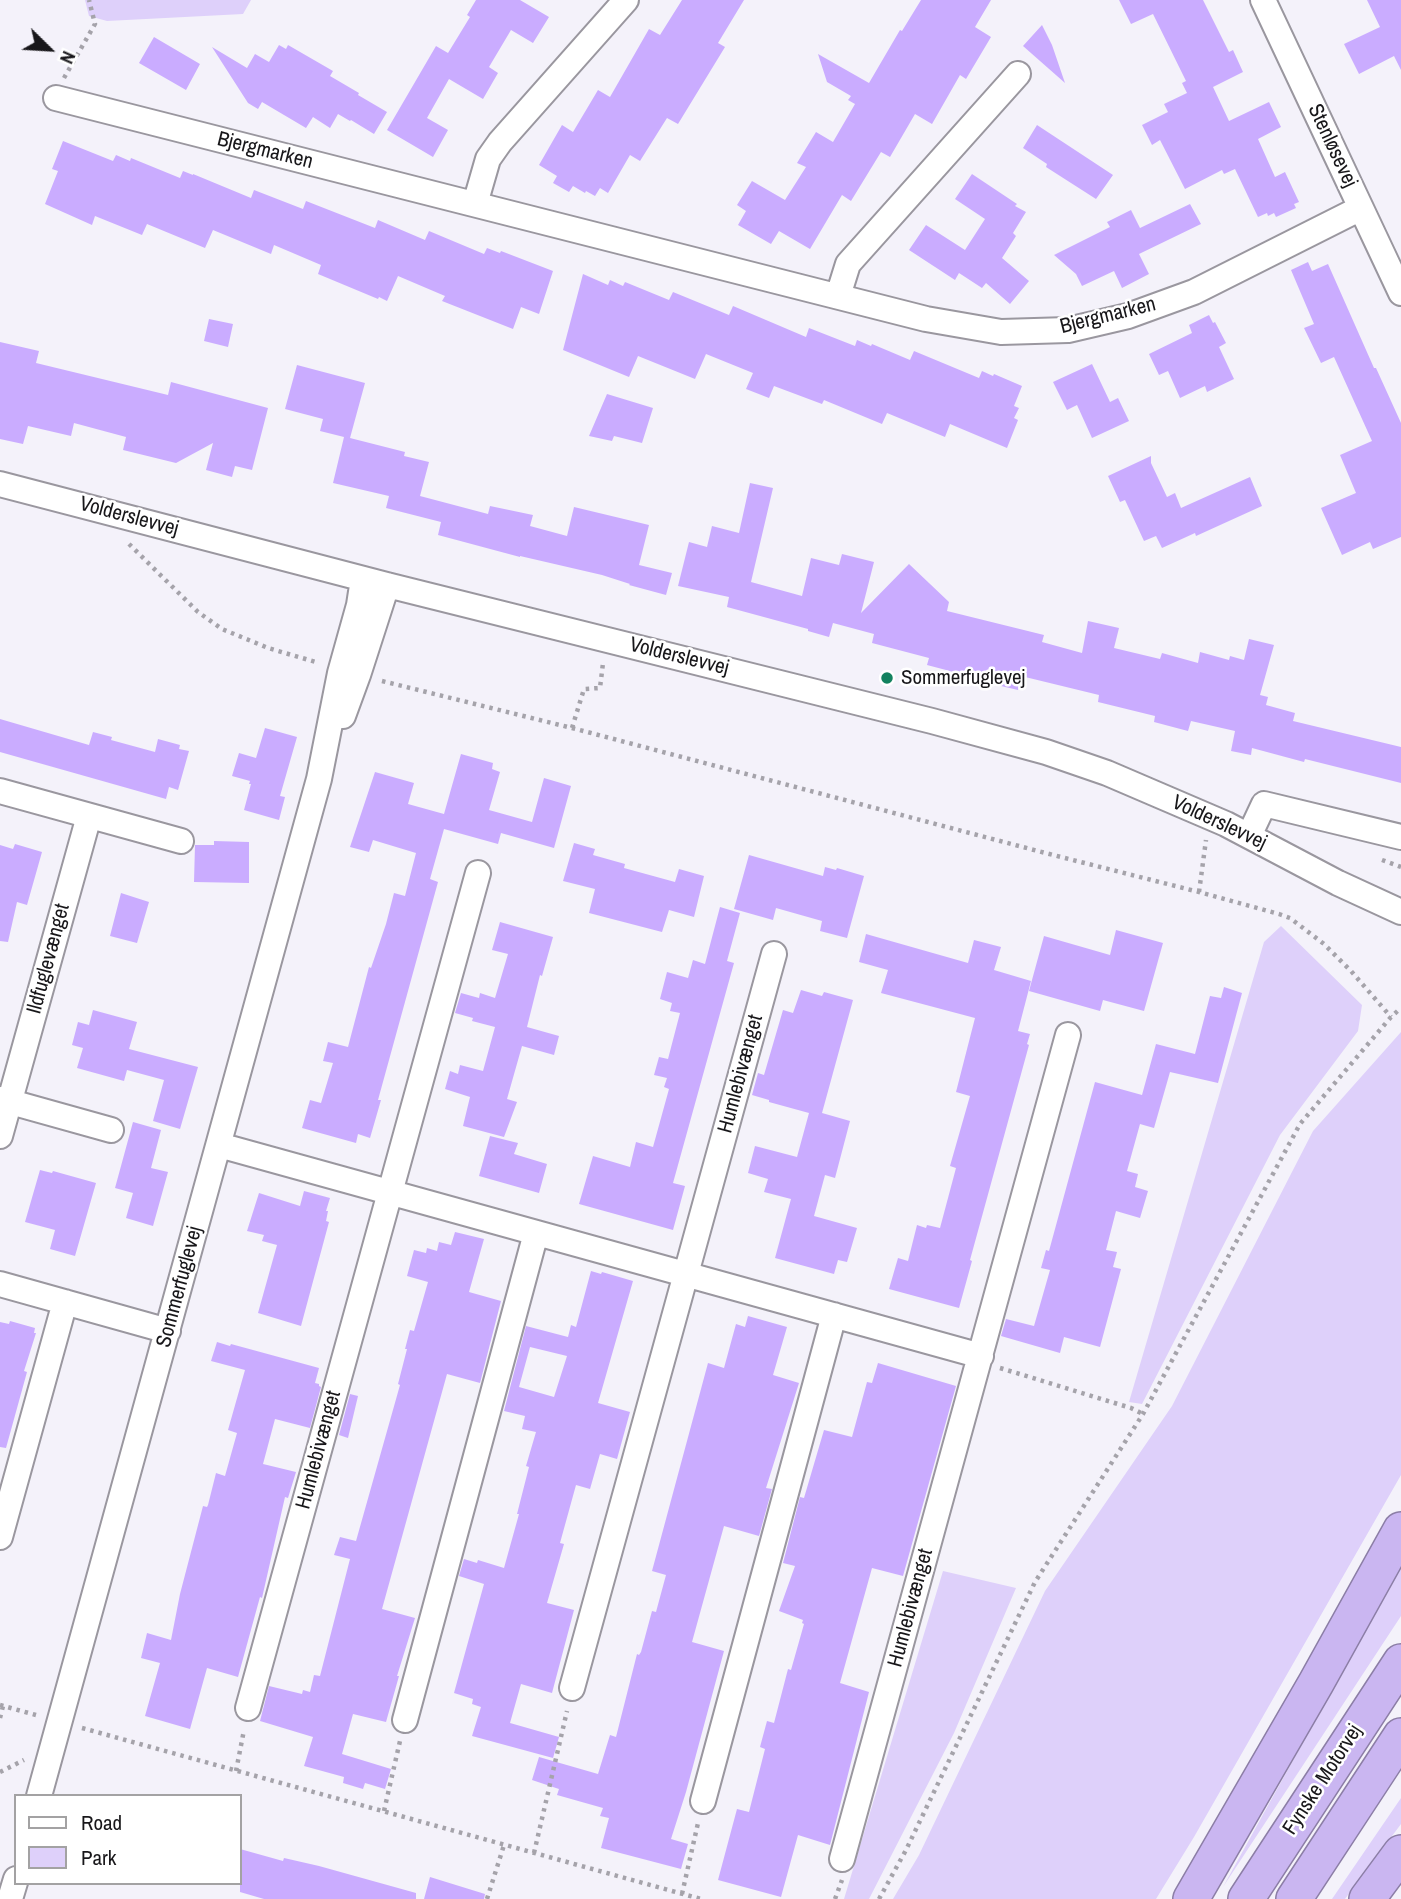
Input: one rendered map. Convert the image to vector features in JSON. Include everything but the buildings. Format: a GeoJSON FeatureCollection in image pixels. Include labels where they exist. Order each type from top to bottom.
{"type":"FeatureCollection","features":[{"type":"Feature","properties":{"kind":"highway"},"geometry":{"type":"LineString","coordinates":[[1191,1899],[1401,1530]]}},
{"type":"Feature","properties":{"kind":"highway","name":"Fynske Motorvej"},"geometry":{"type":"LineString","coordinates":[[1246,1899],[1401,1662]]}},
{"type":"Feature","properties":{"kind":"highway","name":"Fynske Motorvej"},"geometry":{"type":"LineString","coordinates":[[1294,1899],[1401,1736]]}},
{"type":"Feature","properties":{"kind":"highway"},"geometry":{"type":"LineString","coordinates":[[1367,1899],[1401,1853]]}},
{"type":"Feature","properties":{"kind":"street"},"geometry":{"type":"LineString","coordinates":[[475,204],[488,159],[500,142],[626,0]]}},
{"type":"Feature","properties":{"kind":"street","name":"Stenløsevej"},"geometry":{"type":"LineString","coordinates":[[1263,0],[1401,293]]}},
{"type":"Feature","properties":{"kind":"street"},"geometry":{"type":"LineString","coordinates":[[838,296],[848,264],[1018,74]]}},
{"type":"Feature","properties":{"kind":"street","name":"Bjergmarken"},"geometry":{"type":"LineString","coordinates":[[56,98],[926,319],[1001,332],[1068,330],[1128,316],[1194,292],[1361,208]]}},
{"type":"Feature","properties":{"kind":"street","name":"Volderslevvej"},"geometry":{"type":"LineString","coordinates":[[0,484],[1045,752],[1107,773],[1209,816],[1338,883],[1401,912]]}},
{"type":"Feature","properties":{"kind":"street","name":"Sommerfuglevej"},"geometry":{"type":"LineString","coordinates":[[40,1794],[349,672],[363,579]]}},
{"type":"Feature","properties":{"kind":"street","name":"Sommerfuglevej"},"geometry":{"type":"LineString","coordinates":[[349,672],[387,585]]}},
{"type":"Feature","properties":{"kind":"street"},"geometry":{"type":"LineString","coordinates":[[0,791],[181,841]]}},
{"type":"Feature","properties":{"kind":"street"},"geometry":{"type":"LineString","coordinates":[[1249,836],[1264,803],[1401,837]]}},
{"type":"Feature","properties":{"kind":"street","name":"Ildfuglevænget"},"geometry":{"type":"LineString","coordinates":[[0,1136],[5,1101],[89,816]]}},
{"type":"Feature","properties":{"kind":"street","name":"Humlebivænget"},"geometry":{"type":"LineString","coordinates":[[248,1708],[478,873]]}},
{"type":"Feature","properties":{"kind":"street","name":"Volderslevvej"},"geometry":{"type":"LineString","coordinates":[[1338,883],[1401,929]]}},
{"type":"Feature","properties":{"kind":"street","name":"Humlebivænget"},"geometry":{"type":"LineString","coordinates":[[572,1688],[774,954]]}},
{"type":"Feature","properties":{"kind":"street","name":"Humlebivænget"},"geometry":{"type":"LineString","coordinates":[[842,1859],[1068,1035]]}},
{"type":"Feature","properties":{"kind":"street"},"geometry":{"type":"LineString","coordinates":[[5,1101],[111,1130]]}},
{"type":"Feature","properties":{"kind":"street"},"geometry":{"type":"LineString","coordinates":[[219,1145],[834,1315],[980,1359]]}},
{"type":"Feature","properties":{"kind":"street"},"geometry":{"type":"LineString","coordinates":[[405,1720],[536,1233]]}},
{"type":"Feature","properties":{"kind":"street"},"geometry":{"type":"LineString","coordinates":[[0,1284],[168,1331]]}},
{"type":"Feature","properties":{"kind":"street"},"geometry":{"type":"LineString","coordinates":[[0,1537],[65,1303]]}},
{"type":"Feature","properties":{"kind":"street"},"geometry":{"type":"LineString","coordinates":[[703,1801],[834,1315]]}},
{"type":"Feature","properties":{"kind":"path"},"geometry":{"type":"LineString","coordinates":[[56,98],[66,72],[95,24],[89,0]]}},
{"type":"Feature","properties":{"kind":"path"},"geometry":{"type":"LineString","coordinates":[[98,509],[198,612],[222,629],[268,648],[349,672],[572,728],[1290,918],[1324,944],[1391,1017]]}},
{"type":"Feature","properties":{"kind":"path"},"geometry":{"type":"LineString","coordinates":[[572,728],[584,689],[600,688],[605,639]]}},
{"type":"Feature","properties":{"kind":"path"},"geometry":{"type":"LineString","coordinates":[[1199,892],[1209,816]]}},
{"type":"Feature","properties":{"kind":"path"},"geometry":{"type":"LineString","coordinates":[[879,1899],[906,1850],[1035,1582],[1143,1414],[1300,1124],[1401,1008]]}},
{"type":"Feature","properties":{"kind":"path"},"geometry":{"type":"LineString","coordinates":[[980,1359],[1143,1414]]}},
{"type":"Feature","properties":{"kind":"path"},"geometry":{"type":"LineString","coordinates":[[534,1853],[572,1688]]}},
{"type":"Feature","properties":{"kind":"path"},"geometry":{"type":"LineString","coordinates":[[0,1718],[2,1706],[701,1899]]}},
{"type":"Feature","properties":{"kind":"path"},"geometry":{"type":"LineString","coordinates":[[236,1771],[248,1708]]}},
{"type":"Feature","properties":{"kind":"path"},"geometry":{"type":"LineString","coordinates":[[384,1811],[405,1720]]}},
{"type":"Feature","properties":{"kind":"path"},"geometry":{"type":"LineString","coordinates":[[682,1894],[703,1801]]}},
{"type":"Feature","properties":{"kind":"path"},"geometry":{"type":"LineString","coordinates":[[487,1899],[504,1844]]}},
{"type":"Feature","properties":{"kind":"green space"},"geometry":{"type":"Polygon","coordinates":[[[85,0],[251,0],[243,14],[107,21],[89,16],[85,0]]]}},
{"type":"Feature","properties":{"kind":"green space"},"geometry":{"type":"Polygon","coordinates":[[[1281,926],[1362,1005],[1358,1031],[1280,1135],[1142,1404],[1129,1402],[1264,942],[1281,926]]]}},
{"type":"Feature","properties":{"kind":"green space"},"geometry":{"type":"Polygon","coordinates":[[[1401,1032],[1401,1475],[1194,1837],[1156,1899],[893,1899],[919,1855],[1045,1591],[1172,1406],[1313,1131],[1401,1032]]]}},
{"type":"Feature","properties":{"kind":"green space"},"geometry":{"type":"Polygon","coordinates":[[[1401,1566],[1401,1616],[1223,1887],[1391,1583],[1401,1566]]]}},
{"type":"Feature","properties":{"kind":"green space"},"geometry":{"type":"Polygon","coordinates":[[[943,1571],[1016,1588],[954,1733],[869,1899],[844,1899],[943,1571]]]}},
{"type":"Feature","properties":{"kind":"green space"},"geometry":{"type":"Polygon","coordinates":[[[1401,1798],[1401,1824],[1345,1899],[1332,1899],[1401,1798]]]}},
{"type":"Feature","properties":{"kind":"place","name":"Sommerfuglevej"},"geometry":{"type":"Point","coordinates":[887,678]}}]}
